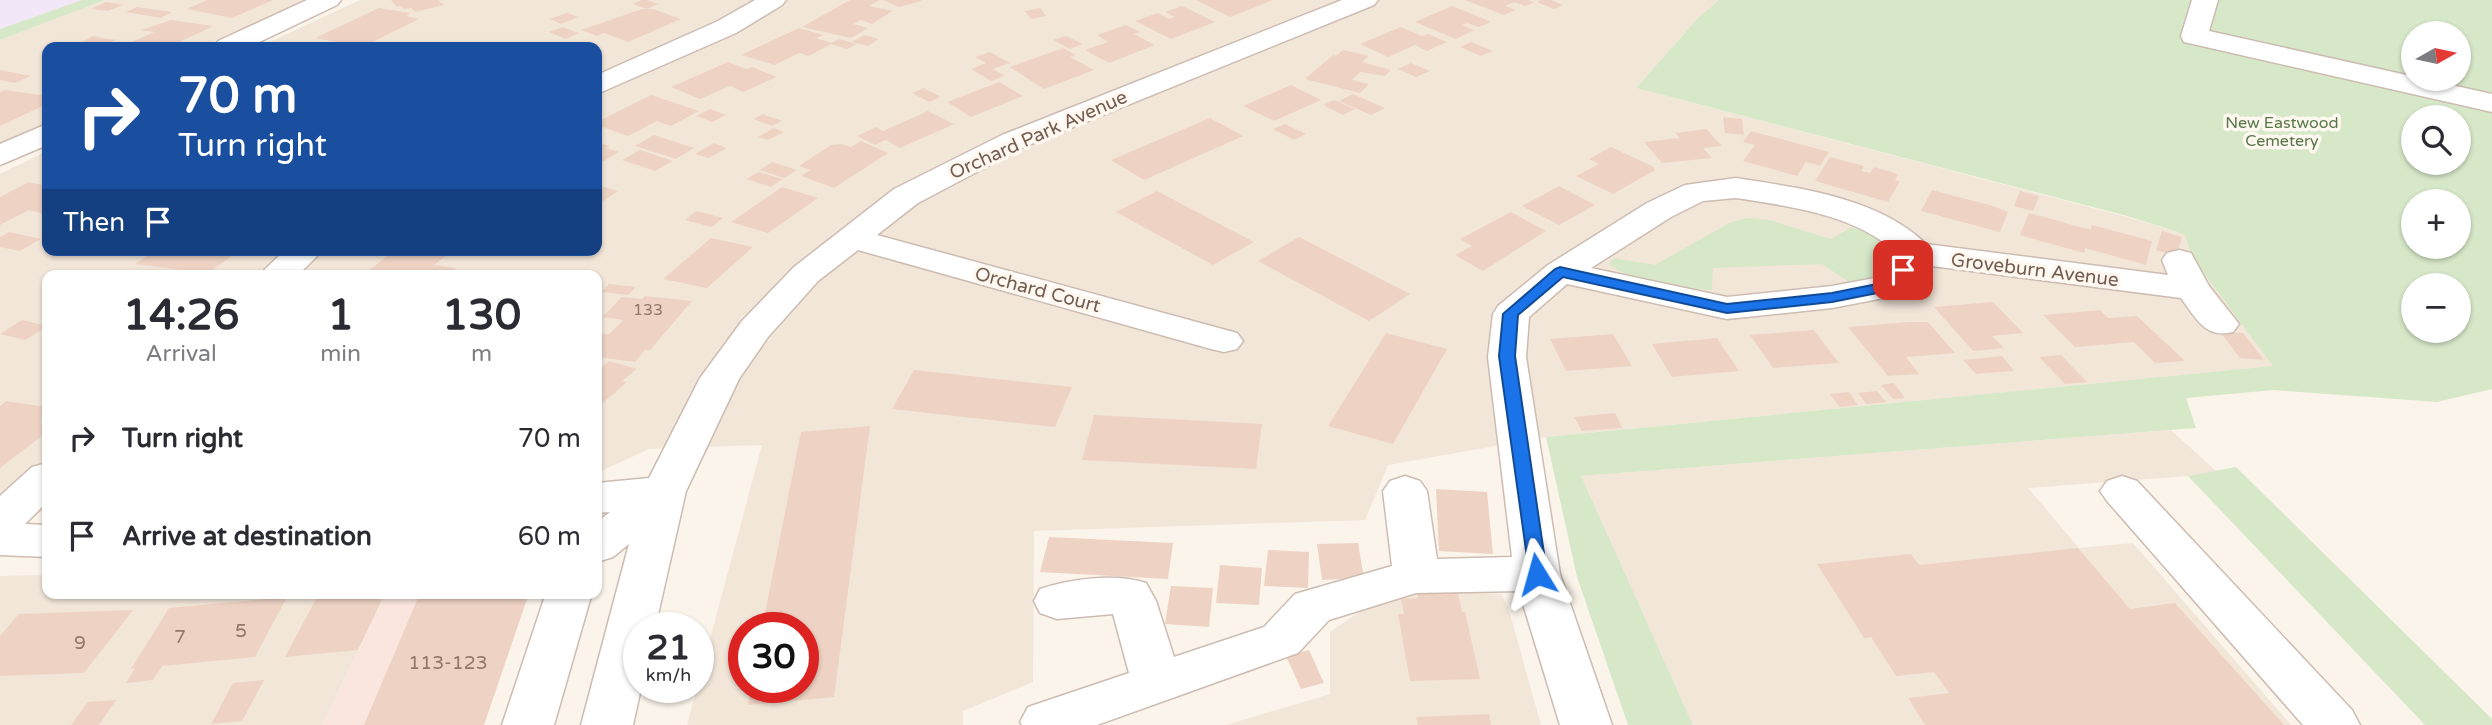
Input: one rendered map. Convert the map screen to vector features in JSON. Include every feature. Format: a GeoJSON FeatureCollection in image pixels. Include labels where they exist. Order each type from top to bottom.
{"type":"FeatureCollection","features":[{"type":"Feature","properties":{"kind":"street"},"geometry":{"type":"LineString","coordinates":[[239,42],[328,0]]}},
{"type":"Feature","properties":{"kind":"street"},"geometry":{"type":"LineString","coordinates":[[602,83],[727,27],[773,0]]}},
{"type":"Feature","properties":{"kind":"street","name":"Orchard Park Avenue"},"geometry":{"type":"LineString","coordinates":[[607,725],[664,491],[720,378],[755,329],[806,274],[906,197],[1013,141],[1365,0]]}},
{"type":"Feature","properties":{"kind":"street"},"geometry":{"type":"LineString","coordinates":[[2205,0],[2194,36],[2492,103]]}},
{"type":"Feature","properties":{"kind":"street"},"geometry":{"type":"LineString","coordinates":[[0,156],[42,135]]}},
{"type":"Feature","properties":{"kind":"street"},"geometry":{"type":"LineString","coordinates":[[1560,272],[1727,308],[1832,297],[1892,286],[1915,253],[1895,233],[1838,209],[1788,196],[1736,188],[1696,192],[1659,210],[1560,272],[1511,314],[1507,356],[1537,574],[1586,725]]}},
{"type":"Feature","properties":{"kind":"street","name":"Orchard Court"},"geometry":{"type":"LineString","coordinates":[[851,238],[1225,339]]}},
{"type":"Feature","properties":{"kind":"street","name":"Groveburn Avenue"},"geometry":{"type":"LineString","coordinates":[[1915,253],[2185,274],[2220,324]]}},
{"type":"Feature","properties":{"kind":"street"},"geometry":{"type":"LineString","coordinates":[[282,270],[299,256]]}},
{"type":"Feature","properties":{"kind":"street"},"geometry":{"type":"LineString","coordinates":[[0,522],[42,482]]}},
{"type":"Feature","properties":{"kind":"street"},"geometry":{"type":"LineString","coordinates":[[602,497],[664,491]]}},
{"type":"Feature","properties":{"kind":"street"},"geometry":{"type":"LineString","coordinates":[[602,542],[664,491]]}},
{"type":"Feature","properties":{"kind":"street"},"geometry":{"type":"LineString","coordinates":[[1405,491],[1416,576]]}},
{"type":"Feature","properties":{"kind":"street"},"geometry":{"type":"LineString","coordinates":[[2122,491],[2334,725]]}},
{"type":"Feature","properties":{"kind":"street"},"geometry":{"type":"LineString","coordinates":[[0,539],[42,541]]}},
{"type":"Feature","properties":{"kind":"street"},"geometry":{"type":"LineString","coordinates":[[1046,722],[1281,639],[1312,607],[1416,576],[1537,574]]}},
{"type":"Feature","properties":{"kind":"street"},"geometry":{"type":"LineString","coordinates":[[1057,601],[1129,595],[1157,683]]}},
{"type":"Feature","properties":{"kind":"street"},"geometry":{"type":"LineString","coordinates":[[528,725],[567,599]]}},
{"type":"Feature","properties":{"kind":"shaded area"},"geometry":{"type":"Polygon","coordinates":[[[0,0],[82,0],[0,29],[0,0]]]}},
{"type":"Feature","properties":{"kind":"shaded area"},"geometry":{"type":"Polygon","coordinates":[[[105,0],[306,0],[212,42],[42,42],[42,124],[0,145],[0,40],[105,0]]]}},
{"type":"Feature","properties":{"kind":"shaded area"},"geometry":{"type":"Polygon","coordinates":[[[360,0],[1719,0],[1698,18],[1636,88],[2184,234],[2193,260],[2274,366],[1546,437],[1388,465],[1365,520],[1034,531],[1033,682],[963,711],[963,725],[687,725],[693,703],[714,703],[714,624],[762,445],[649,449],[602,471],[602,270],[42,270],[42,513],[0,509],[0,174],[42,153],[42,256],[602,256],[602,42],[270,42],[360,0]]]}},
{"type":"Feature","properties":{"kind":"shaded area"},"geometry":{"type":"Polygon","coordinates":[[[2171,430],[2216,471],[2188,476],[2028,488],[2079,548],[2133,543],[2291,725],[1693,725],[1580,476],[2171,430]]]}},
{"type":"Feature","properties":{"kind":"shaded area"},"geometry":{"type":"Polygon","coordinates":[[[42,575],[42,599],[383,599],[322,725],[0,725],[0,576],[42,575]]]}},
{"type":"Feature","properties":{"kind":"shaded area"},"geometry":{"type":"Polygon","coordinates":[[[1429,590],[1501,594],[1508,607],[1541,725],[1226,725],[1330,694],[1330,632],[1372,603],[1429,590]]]}},
{"type":"Feature","properties":{"kind":"shaded area"},"geometry":{"type":"Polygon","coordinates":[[[383,599],[527,599],[484,725],[322,725],[383,599]]]}},
{"type":"Feature","properties":{"kind":"green space"},"geometry":{"type":"Polygon","coordinates":[[[82,0],[105,0],[0,40],[0,29],[82,0]]]}},
{"type":"Feature","properties":{"kind":"green space","name":"New Eastwood Cemetery"},"geometry":{"type":"Polygon","coordinates":[[[1719,0],[2492,0],[2492,389],[2437,402],[2274,390],[2186,398],[2196,428],[1581,476],[1693,725],[1628,725],[1577,577],[1546,437],[2273,366],[2193,259],[2184,234],[2127,216],[1636,88],[1698,18],[1719,0]]]}},
{"type":"Feature","properties":{"kind":"green space"},"geometry":{"type":"Polygon","coordinates":[[[1747,218],[1769,220],[1831,239],[1852,227],[1872,235],[1895,251],[1891,272],[1874,280],[1849,282],[1822,264],[1713,268],[1712,290],[1645,281],[1609,264],[1614,258],[1655,265],[1731,222],[1747,218]]]}},
{"type":"Feature","properties":{"kind":"green space"},"geometry":{"type":"Polygon","coordinates":[[[2236,467],[2492,719],[2492,725],[2425,725],[2188,476],[2236,467]]]}},
{"type":"Feature","properties":{"kind":"building"},"geometry":{"type":"Polygon","coordinates":[[[207,0],[273,0],[232,18],[187,9],[207,0]]]}},
{"type":"Feature","properties":{"kind":"building"},"geometry":{"type":"Polygon","coordinates":[[[391,0],[438,0],[444,5],[415,12],[411,8],[397,7],[391,0]]]}},
{"type":"Feature","properties":{"kind":"building"},"geometry":{"type":"Polygon","coordinates":[[[642,0],[658,4],[647,9],[633,4],[642,0]]]}},
{"type":"Feature","properties":{"kind":"building"},"geometry":{"type":"Polygon","coordinates":[[[850,0],[880,0],[869,6],[893,11],[872,24],[861,20],[853,24],[868,28],[851,38],[802,27],[850,0]]]}},
{"type":"Feature","properties":{"kind":"building"},"geometry":{"type":"Polygon","coordinates":[[[883,0],[921,0],[921,1],[899,7],[883,0]]]}},
{"type":"Feature","properties":{"kind":"building"},"geometry":{"type":"Polygon","coordinates":[[[1196,0],[1273,0],[1230,17],[1196,0]]]}},
{"type":"Feature","properties":{"kind":"building"},"geometry":{"type":"Polygon","coordinates":[[[1465,0],[1534,2],[1525,6],[1514,2],[1505,6],[1516,10],[1504,15],[1465,0]]]}},
{"type":"Feature","properties":{"kind":"building"},"geometry":{"type":"Polygon","coordinates":[[[1551,0],[1563,5],[1554,9],[1537,2],[1551,0]]]}},
{"type":"Feature","properties":{"kind":"building"},"geometry":{"type":"Polygon","coordinates":[[[106,2],[123,5],[108,11],[91,9],[106,2]]]}},
{"type":"Feature","properties":{"kind":"building"},"geometry":{"type":"Polygon","coordinates":[[[1182,6],[1215,22],[1171,39],[1135,21],[1158,13],[1169,19],[1175,17],[1165,12],[1182,6]]]}},
{"type":"Feature","properties":{"kind":"building"},"geometry":{"type":"Polygon","coordinates":[[[1452,6],[1491,22],[1479,27],[1467,23],[1462,25],[1474,30],[1456,39],[1415,22],[1452,6]]]}},
{"type":"Feature","properties":{"kind":"building"},"geometry":{"type":"Polygon","coordinates":[[[137,7],[172,12],[161,18],[126,12],[137,7]]]}},
{"type":"Feature","properties":{"kind":"building"},"geometry":{"type":"Polygon","coordinates":[[[379,8],[411,13],[406,16],[419,19],[373,42],[336,42],[315,38],[379,8]]]}},
{"type":"Feature","properties":{"kind":"building"},"geometry":{"type":"Polygon","coordinates":[[[1040,8],[1046,16],[1031,19],[1025,11],[1040,8]]]}},
{"type":"Feature","properties":{"kind":"building"},"geometry":{"type":"Polygon","coordinates":[[[642,9],[653,9],[681,19],[628,42],[604,33],[597,36],[581,30],[642,9]]]}},
{"type":"Feature","properties":{"kind":"building"},"geometry":{"type":"Polygon","coordinates":[[[567,13],[578,17],[561,24],[550,19],[567,13]]]}},
{"type":"Feature","properties":{"kind":"building"},"geometry":{"type":"Polygon","coordinates":[[[171,20],[214,26],[179,42],[132,42],[154,32],[141,30],[171,20]]]}},
{"type":"Feature","properties":{"kind":"building"},"geometry":{"type":"Polygon","coordinates":[[[1126,25],[1140,32],[1134,34],[1155,45],[1109,63],[1085,50],[1108,42],[1097,35],[1126,25]]]}},
{"type":"Feature","properties":{"kind":"building"},"geometry":{"type":"Polygon","coordinates":[[[562,27],[579,33],[566,39],[549,32],[562,27]]]}},
{"type":"Feature","properties":{"kind":"building"},"geometry":{"type":"Polygon","coordinates":[[[1401,27],[1447,42],[1427,51],[1415,45],[1388,57],[1360,44],[1401,27]]]}},
{"type":"Feature","properties":{"kind":"building"},"geometry":{"type":"Polygon","coordinates":[[[799,28],[823,35],[816,38],[831,43],[839,39],[857,44],[847,49],[831,44],[809,56],[799,53],[775,65],[741,55],[799,28]]]}},
{"type":"Feature","properties":{"kind":"building"},"geometry":{"type":"Polygon","coordinates":[[[864,35],[879,39],[868,46],[852,42],[864,35]]]}},
{"type":"Feature","properties":{"kind":"building"},"geometry":{"type":"Polygon","coordinates":[[[93,36],[115,40],[111,42],[82,42],[93,36]]]}},
{"type":"Feature","properties":{"kind":"building"},"geometry":{"type":"Polygon","coordinates":[[[1066,36],[1083,44],[1070,49],[1053,40],[1066,36]]]}},
{"type":"Feature","properties":{"kind":"building"},"geometry":{"type":"Polygon","coordinates":[[[1471,42],[1493,51],[1481,56],[1460,47],[1471,42]]]}},
{"type":"Feature","properties":{"kind":"building"},"geometry":{"type":"Polygon","coordinates":[[[1063,48],[1076,55],[1070,57],[1094,70],[1044,89],[1010,67],[1063,48]]]}},
{"type":"Feature","properties":{"kind":"building"},"geometry":{"type":"Polygon","coordinates":[[[1343,50],[1369,56],[1362,62],[1391,70],[1385,76],[1360,72],[1352,80],[1369,84],[1360,93],[1305,79],[1343,50]]]}},
{"type":"Feature","properties":{"kind":"building"},"geometry":{"type":"Polygon","coordinates":[[[990,52],[1010,63],[993,69],[1005,76],[991,81],[971,69],[986,63],[975,57],[990,52]]]}},
{"type":"Feature","properties":{"kind":"building"},"geometry":{"type":"Polygon","coordinates":[[[728,62],[746,69],[752,67],[777,77],[743,92],[730,86],[700,99],[671,87],[728,62]]]}},
{"type":"Feature","properties":{"kind":"building"},"geometry":{"type":"Polygon","coordinates":[[[1411,63],[1430,71],[1416,77],[1398,69],[1411,63]]]}},
{"type":"Feature","properties":{"kind":"building"},"geometry":{"type":"Polygon","coordinates":[[[0,70],[31,76],[15,83],[0,80],[0,70]]]}},
{"type":"Feature","properties":{"kind":"building"},"geometry":{"type":"Polygon","coordinates":[[[999,82],[1023,96],[971,117],[947,102],[999,82]]]}},
{"type":"Feature","properties":{"kind":"building"},"geometry":{"type":"Polygon","coordinates":[[[1291,85],[1321,100],[1274,121],[1243,106],[1291,85]]]}},
{"type":"Feature","properties":{"kind":"building"},"geometry":{"type":"Polygon","coordinates":[[[924,88],[941,97],[929,102],[912,93],[924,88]]]}},
{"type":"Feature","properties":{"kind":"building"},"geometry":{"type":"Polygon","coordinates":[[[5,90],[42,95],[42,106],[0,126],[0,92],[5,90]]]}},
{"type":"Feature","properties":{"kind":"building"},"geometry":{"type":"Polygon","coordinates":[[[1353,94],[1385,108],[1371,115],[1339,101],[1353,94]]]}},
{"type":"Feature","properties":{"kind":"building"},"geometry":{"type":"Polygon","coordinates":[[[651,95],[699,111],[671,126],[657,121],[628,136],[602,127],[602,120],[651,95]]]}},
{"type":"Feature","properties":{"kind":"building"},"geometry":{"type":"Polygon","coordinates":[[[1334,100],[1355,109],[1343,115],[1323,105],[1334,100]]]}},
{"type":"Feature","properties":{"kind":"building"},"geometry":{"type":"Polygon","coordinates":[[[710,109],[726,115],[712,122],[696,116],[710,109]]]}},
{"type":"Feature","properties":{"kind":"building"},"geometry":{"type":"Polygon","coordinates":[[[928,111],[954,124],[900,148],[886,140],[875,145],[857,136],[876,127],[883,131],[928,111]]]}},
{"type":"Feature","properties":{"kind":"building"},"geometry":{"type":"Polygon","coordinates":[[[763,114],[782,121],[772,126],[753,119],[763,114]]]}},
{"type":"Feature","properties":{"kind":"building"},"geometry":{"type":"Polygon","coordinates":[[[1723,117],[1742,119],[1744,135],[1725,133],[1723,117]]]}},
{"type":"Feature","properties":{"kind":"building"},"geometry":{"type":"Polygon","coordinates":[[[1210,118],[1243,136],[1144,180],[1111,160],[1210,118]]]}},
{"type":"Feature","properties":{"kind":"building"},"geometry":{"type":"Polygon","coordinates":[[[1285,124],[1306,134],[1294,140],[1273,129],[1285,124]]]}},
{"type":"Feature","properties":{"kind":"building"},"geometry":{"type":"Polygon","coordinates":[[[774,128],[784,132],[768,140],[758,137],[774,128]]]}},
{"type":"Feature","properties":{"kind":"building"},"geometry":{"type":"Polygon","coordinates":[[[1706,129],[1722,146],[1703,148],[1712,158],[1662,163],[1644,142],[1680,138],[1675,133],[1706,129]]]}},
{"type":"Feature","properties":{"kind":"building"},"geometry":{"type":"Polygon","coordinates":[[[1751,131],[1829,152],[1820,166],[1806,162],[1797,176],[1743,161],[1755,145],[1743,142],[1751,131]]]}},
{"type":"Feature","properties":{"kind":"building"},"geometry":{"type":"Polygon","coordinates":[[[654,135],[694,148],[676,159],[635,146],[654,135]]]}},
{"type":"Feature","properties":{"kind":"building"},"geometry":{"type":"Polygon","coordinates":[[[861,141],[888,153],[834,188],[801,176],[810,170],[799,166],[831,145],[851,147],[861,141]]]}},
{"type":"Feature","properties":{"kind":"building"},"geometry":{"type":"Polygon","coordinates":[[[714,143],[727,148],[709,158],[695,154],[714,143]]]}},
{"type":"Feature","properties":{"kind":"building"},"geometry":{"type":"Polygon","coordinates":[[[602,144],[610,146],[606,148],[619,152],[602,162],[602,144]]]}},
{"type":"Feature","properties":{"kind":"building"},"geometry":{"type":"Polygon","coordinates":[[[1611,147],[1652,166],[1655,170],[1613,194],[1576,176],[1599,164],[1589,159],[1611,147]]]}},
{"type":"Feature","properties":{"kind":"building"},"geometry":{"type":"Polygon","coordinates":[[[640,150],[673,161],[655,171],[622,160],[640,150]]]}},
{"type":"Feature","properties":{"kind":"building"},"geometry":{"type":"Polygon","coordinates":[[[1830,157],[1864,166],[1861,171],[1870,173],[1874,167],[1895,173],[1898,175],[1895,180],[1900,181],[1888,202],[1815,181],[1830,157]]]}},
{"type":"Feature","properties":{"kind":"building"},"geometry":{"type":"Polygon","coordinates":[[[772,162],[797,170],[784,178],[760,170],[772,162]]]}},
{"type":"Feature","properties":{"kind":"building"},"geometry":{"type":"Polygon","coordinates":[[[759,172],[783,179],[771,187],[746,179],[759,172]]]}},
{"type":"Feature","properties":{"kind":"building"},"geometry":{"type":"Polygon","coordinates":[[[29,182],[42,185],[42,213],[29,210],[0,225],[0,197],[29,182]]]}},
{"type":"Feature","properties":{"kind":"building"},"geometry":{"type":"Polygon","coordinates":[[[602,186],[618,191],[603,201],[602,186]]]}},
{"type":"Feature","properties":{"kind":"building"},"geometry":{"type":"Polygon","coordinates":[[[1559,186],[1595,205],[1559,225],[1522,206],[1559,186]]]}},
{"type":"Feature","properties":{"kind":"building"},"geometry":{"type":"Polygon","coordinates":[[[782,187],[818,198],[768,233],[731,222],[782,187]]]}},
{"type":"Feature","properties":{"kind":"building"},"geometry":{"type":"Polygon","coordinates":[[[1932,190],[2008,212],[2000,232],[1921,211],[1932,190]]]}},
{"type":"Feature","properties":{"kind":"building"},"geometry":{"type":"Polygon","coordinates":[[[1157,191],[1254,242],[1213,265],[1116,212],[1157,191]]]}},
{"type":"Feature","properties":{"kind":"building"},"geometry":{"type":"Polygon","coordinates":[[[2020,191],[2039,196],[2033,211],[2014,206],[2020,191]]]}},
{"type":"Feature","properties":{"kind":"building"},"geometry":{"type":"Polygon","coordinates":[[[696,211],[723,218],[712,227],[685,220],[696,211]]]}},
{"type":"Feature","properties":{"kind":"building"},"geometry":{"type":"Polygon","coordinates":[[[1511,212],[1546,231],[1483,271],[1455,255],[1472,246],[1460,239],[1511,212]]]}},
{"type":"Feature","properties":{"kind":"building"},"geometry":{"type":"Polygon","coordinates":[[[2029,213],[2091,230],[2092,225],[2152,241],[2146,265],[2085,248],[2084,253],[2020,235],[2029,213]]]}},
{"type":"Feature","properties":{"kind":"building"},"geometry":{"type":"Polygon","coordinates":[[[2162,231],[2182,237],[2176,256],[2156,250],[2162,231]]]}},
{"type":"Feature","properties":{"kind":"building"},"geometry":{"type":"Polygon","coordinates":[[[9,232],[41,239],[20,251],[0,247],[0,237],[9,232]]]}},
{"type":"Feature","properties":{"kind":"building"},"geometry":{"type":"Polygon","coordinates":[[[1299,237],[1410,294],[1369,321],[1258,261],[1299,237]]]}},
{"type":"Feature","properties":{"kind":"building"},"geometry":{"type":"Polygon","coordinates":[[[711,238],[753,247],[707,288],[663,279],[711,238]]]}},
{"type":"Feature","properties":{"kind":"building"},"geometry":{"type":"Polygon","coordinates":[[[146,256],[232,256],[212,270],[184,270],[135,264],[146,256]]]}},
{"type":"Feature","properties":{"kind":"building"},"geometry":{"type":"Polygon","coordinates":[[[387,256],[445,256],[434,265],[456,268],[454,270],[369,270],[387,256]]]}},
{"type":"Feature","properties":{"kind":"building"},"geometry":{"type":"Polygon","coordinates":[[[609,284],[636,287],[628,295],[602,291],[609,284]]]}},
{"type":"Feature","properties":{"kind":"building"},"geometry":{"type":"Polygon","coordinates":[[[645,296],[692,301],[650,350],[645,350],[635,362],[602,358],[602,333],[609,334],[623,320],[602,317],[622,297],[642,299],[645,296]]]}},
{"type":"Feature","properties":{"kind":"building"},"geometry":{"type":"Polygon","coordinates":[[[1993,302],[2023,333],[1992,336],[2004,348],[1973,351],[1934,307],[1993,302]]]}},
{"type":"Feature","properties":{"kind":"building"},"geometry":{"type":"Polygon","coordinates":[[[2100,310],[2108,318],[2137,316],[2185,361],[2155,363],[2134,342],[2075,347],[2043,315],[2100,310]]]}},
{"type":"Feature","properties":{"kind":"building"},"geometry":{"type":"Polygon","coordinates":[[[22,320],[42,325],[42,330],[25,340],[0,334],[22,320]]]}},
{"type":"Feature","properties":{"kind":"building"},"geometry":{"type":"Polygon","coordinates":[[[1928,322],[1955,353],[1906,357],[1919,374],[1888,376],[1848,327],[1928,322]]]}},
{"type":"Feature","properties":{"kind":"building"},"geometry":{"type":"Polygon","coordinates":[[[1814,330],[1839,363],[1773,368],[1750,335],[1814,330]]]}},
{"type":"Feature","properties":{"kind":"building"},"geometry":{"type":"Polygon","coordinates":[[[2220,332],[2243,333],[2264,360],[2240,358],[2220,332]]]}},
{"type":"Feature","properties":{"kind":"building"},"geometry":{"type":"Polygon","coordinates":[[[1386,333],[1447,349],[1393,444],[1328,426],[1386,333]]]}},
{"type":"Feature","properties":{"kind":"building"},"geometry":{"type":"Polygon","coordinates":[[[1613,334],[1632,366],[1566,371],[1550,339],[1613,334]]]}},
{"type":"Feature","properties":{"kind":"building"},"geometry":{"type":"Polygon","coordinates":[[[1717,338],[1739,371],[1672,377],[1652,344],[1717,338]]]}},
{"type":"Feature","properties":{"kind":"building"},"geometry":{"type":"Polygon","coordinates":[[[2061,355],[2087,382],[2065,384],[2039,357],[2061,355]]]}},
{"type":"Feature","properties":{"kind":"building"},"geometry":{"type":"Polygon","coordinates":[[[2002,356],[2014,371],[1976,374],[1963,360],[2002,356]]]}},
{"type":"Feature","properties":{"kind":"building"},"geometry":{"type":"Polygon","coordinates":[[[609,361],[637,369],[622,381],[627,382],[602,404],[602,367],[609,361]]]}},
{"type":"Feature","properties":{"kind":"building"},"geometry":{"type":"Polygon","coordinates":[[[914,370],[1072,387],[1055,427],[892,409],[914,370]]]}},
{"type":"Feature","properties":{"kind":"building"},"geometry":{"type":"Polygon","coordinates":[[[1894,383],[1905,398],[1893,399],[1881,385],[1894,383]]]}},
{"type":"Feature","properties":{"kind":"building"},"geometry":{"type":"Polygon","coordinates":[[[1877,391],[1886,402],[1866,404],[1858,393],[1877,391]]]}},
{"type":"Feature","properties":{"kind":"building"},"geometry":{"type":"Polygon","coordinates":[[[1849,392],[1858,405],[1840,407],[1830,394],[1849,392]]]}},
{"type":"Feature","properties":{"kind":"building"},"geometry":{"type":"Polygon","coordinates":[[[6,401],[42,406],[42,436],[0,468],[0,406],[6,401]]]}},
{"type":"Feature","properties":{"kind":"building"},"geometry":{"type":"Polygon","coordinates":[[[1615,413],[1622,428],[1582,431],[1574,417],[1615,413]]]}},
{"type":"Feature","properties":{"kind":"building"},"geometry":{"type":"Polygon","coordinates":[[[1094,415],[1262,424],[1256,469],[1082,460],[1094,415]]]}},
{"type":"Feature","properties":{"kind":"building"},"geometry":{"type":"Polygon","coordinates":[[[870,426],[834,697],[819,698],[819,612],[765,612],[801,432],[870,426]]]}},
{"type":"Feature","properties":{"kind":"building"},"geometry":{"type":"Polygon","coordinates":[[[1436,489],[1487,492],[1493,554],[1439,551],[1436,489]]]}},
{"type":"Feature","properties":{"kind":"building"},"geometry":{"type":"Polygon","coordinates":[[[1049,537],[1173,543],[1168,579],[1040,572],[1049,537]]]}},
{"type":"Feature","properties":{"kind":"building"},"geometry":{"type":"Polygon","coordinates":[[[1358,543],[1364,578],[1322,580],[1317,544],[1358,543]]]}},
{"type":"Feature","properties":{"kind":"building"},"geometry":{"type":"Polygon","coordinates":[[[2078,548],[2130,609],[2175,603],[2284,725],[1925,725],[1908,698],[1949,693],[1934,672],[1896,676],[1871,637],[1864,638],[1817,564],[1911,554],[1919,565],[2078,548]]]}},
{"type":"Feature","properties":{"kind":"building"},"geometry":{"type":"Polygon","coordinates":[[[1268,550],[1309,552],[1308,588],[1264,586],[1268,550]]]}},
{"type":"Feature","properties":{"kind":"building"},"geometry":{"type":"Polygon","coordinates":[[[1220,565],[1262,568],[1259,605],[1216,603],[1220,565]]]}},
{"type":"Feature","properties":{"kind":"building"},"geometry":{"type":"Polygon","coordinates":[[[1171,586],[1213,588],[1209,627],[1165,624],[1171,586]]]}},
{"type":"Feature","properties":{"kind":"building"},"geometry":{"type":"Polygon","coordinates":[[[1458,593],[1480,679],[1410,681],[1398,614],[1404,614],[1401,599],[1418,598],[1418,594],[1458,593]]]}},
{"type":"Feature","properties":{"kind":"building"},"geometry":{"type":"Polygon","coordinates":[[[286,599],[255,657],[162,666],[153,680],[126,683],[135,668],[131,669],[169,608],[286,599]]]}},
{"type":"Feature","properties":{"kind":"building"},"geometry":{"type":"Polygon","coordinates":[[[316,599],[382,599],[358,650],[285,657],[316,599]]]}},
{"type":"Feature","properties":{"kind":"building"},"geometry":{"type":"Polygon","coordinates":[[[417,599],[527,599],[484,725],[364,725],[417,599]]]}},
{"type":"Feature","properties":{"kind":"building"},"geometry":{"type":"Polygon","coordinates":[[[133,610],[84,673],[0,676],[0,636],[19,614],[133,610]]]}},
{"type":"Feature","properties":{"kind":"building"},"geometry":{"type":"Polygon","coordinates":[[[1309,650],[1324,683],[1301,689],[1286,656],[1309,650]]]}},
{"type":"Feature","properties":{"kind":"building"},"geometry":{"type":"Polygon","coordinates":[[[264,680],[242,721],[211,724],[233,683],[264,680]]]}},
{"type":"Feature","properties":{"kind":"building"},"geometry":{"type":"Polygon","coordinates":[[[116,700],[99,725],[71,725],[88,702],[116,700]]]}},
{"type":"Feature","properties":{"kind":"building"},"geometry":{"type":"Polygon","coordinates":[[[1489,714],[1491,725],[1418,725],[1416,717],[1489,714]]]}},
{"type":"Feature","properties":{"kind":"route"},"geometry":{"type":"LineString","coordinates":[[1537,574],[1507,356],[1511,314],[1560,272],[1727,308],[1832,297],[1892,286],[1903,270]]}}]}
